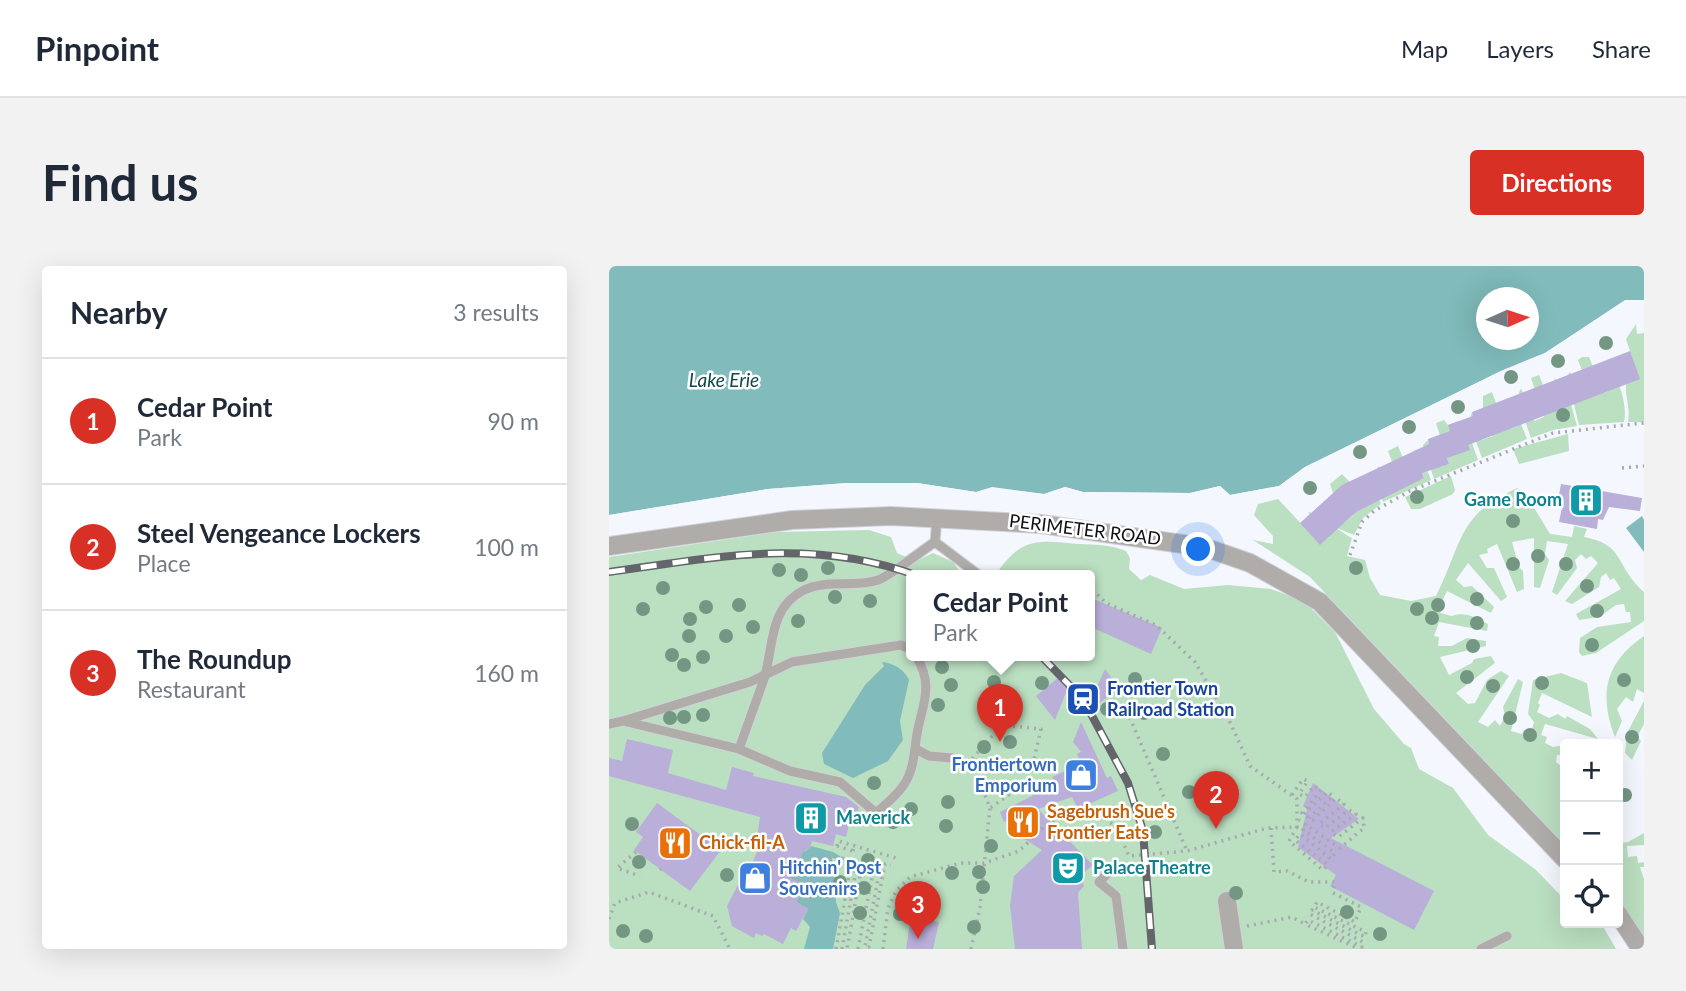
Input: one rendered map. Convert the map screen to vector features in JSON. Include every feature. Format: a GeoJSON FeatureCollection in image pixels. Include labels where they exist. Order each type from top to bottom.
{"type":"FeatureCollection","features":[{"type":"Feature","properties":{"kind":"street","name":"PERIMETER ROAD"},"geometry":{"type":"LineString","coordinates":[[609,546],[792,520],[938,516],[1041,523],[1173,541],[1251,563],[1296,586],[1320,602],[1560,854]]}},
{"type":"Feature","properties":{"kind":"street"},"geometry":{"type":"LineString","coordinates":[[1227,901],[1234,949]]}},
{"type":"Feature","properties":{"kind":"street"},"geometry":{"type":"LineString","coordinates":[[1623,922],[1641,949]]}},
{"type":"Feature","properties":{"kind":"lane"},"geometry":{"type":"LineString","coordinates":[[739,749],[765,675],[771,634],[778,616],[791,599],[815,586],[881,580],[935,542],[938,516]]}},
{"type":"Feature","properties":{"kind":"lane"},"geometry":{"type":"LineString","coordinates":[[935,542],[972,570]]}},
{"type":"Feature","properties":{"kind":"lane"},"geometry":{"type":"LineString","coordinates":[[609,724],[765,675],[808,658],[901,645],[906,648]]}},
{"type":"Feature","properties":{"kind":"lane"},"geometry":{"type":"LineString","coordinates":[[623,720],[739,749],[790,771],[840,782],[876,813],[903,786],[916,749],[926,706],[919,661]]}},
{"type":"Feature","properties":{"kind":"lane"},"geometry":{"type":"LineString","coordinates":[[916,749],[929,755],[953,758]]}},
{"type":"Feature","properties":{"kind":"lane"},"geometry":{"type":"LineString","coordinates":[[1109,872],[1099,882],[1116,896],[1123,949]]}},
{"type":"Feature","properties":{"kind":"lane"},"geometry":{"type":"LineString","coordinates":[[1481,949],[1507,936]]}},
{"type":"Feature","properties":{"kind":"path"},"geometry":{"type":"LineString","coordinates":[[1350,555],[1362,522],[1374,511],[1410,491],[1553,433],[1644,423]]}},
{"type":"Feature","properties":{"kind":"path"},"geometry":{"type":"LineString","coordinates":[[1622,468],[1644,466]]}},
{"type":"Feature","properties":{"kind":"path"},"geometry":{"type":"LineString","coordinates":[[1097,594],[1106,603],[1156,625],[1195,662],[1228,718],[1250,766],[1297,799],[1301,813],[1346,842]]}},
{"type":"Feature","properties":{"kind":"path"},"geometry":{"type":"LineString","coordinates":[[1127,711],[1187,851]]}},
{"type":"Feature","properties":{"kind":"path"},"geometry":{"type":"LineString","coordinates":[[971,949],[981,907],[989,807],[971,760],[1002,725],[1041,729],[1029,781],[989,807]]}},
{"type":"Feature","properties":{"kind":"path"},"geometry":{"type":"LineString","coordinates":[[1292,796],[1303,779],[1308,781],[1299,794],[1305,797],[1314,786],[1321,790],[1301,813],[1289,841],[1323,870],[1328,864],[1295,840],[1300,834],[1331,859],[1335,853],[1303,830],[1307,824]]}},
{"type":"Feature","properties":{"kind":"path"},"geometry":{"type":"LineString","coordinates":[[1301,813],[1327,792],[1333,796],[1311,819]]}},
{"type":"Feature","properties":{"kind":"path"},"geometry":{"type":"LineString","coordinates":[[1311,819],[1336,798],[1344,804],[1319,824]]}},
{"type":"Feature","properties":{"kind":"path"},"geometry":{"type":"LineString","coordinates":[[1325,828],[1349,810],[1356,814],[1331,832]]}},
{"type":"Feature","properties":{"kind":"path"},"geometry":{"type":"LineString","coordinates":[[883,949],[888,908],[897,891],[910,877],[961,863],[984,863],[1019,851],[1049,822],[1095,811],[1116,827],[1129,856],[1187,851],[1271,828],[1297,827]]}},
{"type":"Feature","properties":{"kind":"path"},"geometry":{"type":"LineString","coordinates":[[1299,820],[1340,848],[1364,828],[1363,818],[1338,837]]}},
{"type":"Feature","properties":{"kind":"path"},"geometry":{"type":"LineString","coordinates":[[1271,828],[1274,872],[1287,871],[1309,882],[1332,881],[1336,888],[1333,893],[1361,907],[1355,922],[1317,902],[1307,922]]}},
{"type":"Feature","properties":{"kind":"path"},"geometry":{"type":"LineString","coordinates":[[835,839],[855,844],[853,851],[837,846],[838,841],[896,858]]}},
{"type":"Feature","properties":{"kind":"path"},"geometry":{"type":"LineString","coordinates":[[636,852],[617,868],[640,876]]}},
{"type":"Feature","properties":{"kind":"path"},"geometry":{"type":"LineString","coordinates":[[804,887],[804,871],[809,864],[824,856],[852,860],[836,949]]}},
{"type":"Feature","properties":{"kind":"path"},"geometry":{"type":"LineString","coordinates":[[858,949],[873,873],[879,874],[865,947],[869,947],[885,864],[891,865]]}},
{"type":"Feature","properties":{"kind":"path"},"geometry":{"type":"LineString","coordinates":[[856,870],[861,871],[845,949],[856,870]]}},
{"type":"Feature","properties":{"kind":"path"},"geometry":{"type":"LineString","coordinates":[[793,879],[795,877],[812,895],[804,907]]}},
{"type":"Feature","properties":{"kind":"path"},"geometry":{"type":"LineString","coordinates":[[609,919],[615,903],[649,892],[713,916],[730,949]]}},
{"type":"Feature","properties":{"kind":"path"},"geometry":{"type":"LineString","coordinates":[[1312,910],[1366,932],[1365,937],[1312,910]]}},
{"type":"Feature","properties":{"kind":"path"},"geometry":{"type":"LineString","coordinates":[[1231,927],[1292,917],[1361,947],[1363,942],[1312,910]]}},
{"type":"Feature","properties":{"kind":"path"},"geometry":{"type":"LineString","coordinates":[[1307,922],[1359,949]]}},
{"type":"Feature","properties":{"kind":"green space"},"geometry":{"type":"Polygon","coordinates":[[[1636,324],[1637,334],[1644,333],[1644,422],[1628,422],[1627,378],[1639,379],[1626,339],[1636,324]]]}},
{"type":"Feature","properties":{"kind":"green space"},"geometry":{"type":"Polygon","coordinates":[[[1589,357],[1604,393],[1614,388],[1604,361],[1614,374],[1625,406],[1624,422],[1579,425],[1567,376],[1570,372],[1581,400],[1592,396],[1578,360],[1589,357]]]}},
{"type":"Feature","properties":{"kind":"green space"},"geometry":{"type":"Polygon","coordinates":[[[1539,375],[1553,410],[1564,406],[1554,378],[1560,383],[1571,404],[1577,426],[1553,430],[1531,438],[1517,398],[1521,388],[1534,421],[1544,417],[1531,378],[1539,375]]]}},
{"type":"Feature","properties":{"kind":"green space"},"geometry":{"type":"Polygon","coordinates":[[[1492,392],[1506,430],[1518,426],[1507,398],[1512,401],[1527,439],[1482,458],[1469,422],[1472,412],[1482,440],[1493,436],[1483,408],[1483,396],[1492,392]]]}},
{"type":"Feature","properties":{"kind":"green space"},"geometry":{"type":"Polygon","coordinates":[[[1444,420],[1448,425],[1459,421],[1471,440],[1478,460],[1434,479],[1423,445],[1428,440],[1438,467],[1449,464],[1436,423],[1444,420]]]}},
{"type":"Feature","properties":{"kind":"green space"},"geometry":{"type":"Polygon","coordinates":[[[1568,434],[1569,451],[1519,464],[1513,449],[1568,434]]]}},
{"type":"Feature","properties":{"kind":"green space"},"geometry":{"type":"Polygon","coordinates":[[[1398,446],[1413,482],[1424,478],[1414,450],[1420,452],[1431,480],[1383,502],[1374,473],[1379,466],[1392,492],[1402,488],[1388,451],[1398,446]]]}},
{"type":"Feature","properties":{"kind":"green space"},"geometry":{"type":"Polygon","coordinates":[[[1342,474],[1349,481],[1361,509],[1372,503],[1359,476],[1373,484],[1381,504],[1363,518],[1354,535],[1337,528],[1323,506],[1324,501],[1344,523],[1353,515],[1333,493],[1330,484],[1342,474]]]}},
{"type":"Feature","properties":{"kind":"green space"},"geometry":{"type":"Polygon","coordinates":[[[1451,476],[1455,490],[1453,494],[1420,509],[1411,509],[1405,497],[1451,476]]]}},
{"type":"Feature","properties":{"kind":"green space"},"geometry":{"type":"Polygon","coordinates":[[[1517,488],[1527,496],[1550,534],[1572,537],[1574,526],[1587,529],[1584,537],[1607,545],[1614,551],[1644,592],[1644,621],[1596,653],[1582,656],[1579,652],[1580,638],[1597,627],[1631,622],[1630,612],[1626,612],[1624,604],[1616,605],[1599,617],[1579,620],[1576,614],[1621,589],[1614,578],[1610,580],[1606,573],[1601,577],[1599,587],[1572,604],[1565,601],[1598,563],[1591,556],[1586,559],[1581,554],[1575,560],[1577,568],[1557,595],[1552,592],[1568,544],[1547,541],[1545,554],[1549,560],[1540,588],[1534,587],[1534,538],[1512,542],[1519,567],[1523,571],[1524,589],[1517,592],[1497,544],[1487,549],[1488,553],[1479,555],[1487,568],[1494,568],[1507,597],[1501,601],[1468,563],[1456,580],[1464,587],[1472,586],[1494,607],[1491,613],[1447,591],[1442,602],[1445,602],[1440,613],[1466,615],[1488,624],[1487,631],[1439,622],[1434,636],[1439,637],[1438,646],[1452,646],[1467,638],[1486,641],[1486,646],[1440,657],[1449,675],[1472,663],[1474,659],[1491,656],[1495,663],[1456,693],[1468,704],[1475,703],[1487,680],[1501,671],[1509,676],[1478,722],[1488,727],[1495,720],[1500,726],[1505,716],[1503,707],[1518,679],[1523,682],[1511,731],[1522,734],[1524,730],[1531,733],[1534,722],[1528,714],[1533,680],[1561,673],[1587,683],[1592,717],[1542,693],[1538,703],[1540,705],[1537,712],[1549,718],[1558,714],[1565,719],[1567,716],[1590,729],[1598,739],[1545,724],[1541,735],[1547,737],[1545,743],[1553,747],[1560,746],[1560,755],[1557,755],[1556,762],[1560,765],[1560,840],[1310,577],[1253,540],[1273,544],[1273,536],[1254,515],[1258,504],[1278,499],[1320,544],[1329,537],[1308,512],[1352,538],[1347,556],[1365,560],[1370,578],[1380,595],[1411,601],[1436,596],[1464,532],[1472,520],[1497,498],[1517,488]]]}},
{"type":"Feature","properties":{"kind":"green space"},"geometry":{"type":"Polygon","coordinates":[[[869,530],[891,537],[897,553],[916,561],[933,553],[953,562],[959,570],[906,570],[906,661],[1095,661],[1095,570],[999,570],[1013,554],[1031,544],[1041,542],[1102,545],[1126,551],[1130,558],[1129,569],[1141,580],[1150,575],[1184,589],[1228,585],[1271,589],[1304,601],[1335,632],[1374,709],[1404,744],[1411,748],[1419,769],[1453,788],[1488,835],[1535,869],[1560,895],[1560,928],[1604,928],[1616,949],[609,949],[609,557],[775,532],[869,530]]]}},
{"type":"Feature","properties":{"kind":"green space"},"geometry":{"type":"Polygon","coordinates":[[[1644,636],[1644,693],[1637,689],[1633,702],[1626,697],[1617,709],[1622,721],[1615,737],[1607,706],[1609,680],[1621,657],[1644,636]]]}},
{"type":"Feature","properties":{"kind":"green space"},"geometry":{"type":"Polygon","coordinates":[[[1644,701],[1644,724],[1637,737],[1641,741],[1632,760],[1625,753],[1627,733],[1644,701]]]}},
{"type":"Feature","properties":{"kind":"green space"},"geometry":{"type":"Polygon","coordinates":[[[1644,833],[1644,845],[1627,846],[1628,857],[1637,856],[1638,863],[1644,862],[1644,867],[1640,867],[1644,879],[1644,939],[1623,914],[1623,842],[1644,833]]]}},
{"type":"Feature","properties":{"kind":"water","name":"Lake Erie"},"geometry":{"type":"Polygon","coordinates":[[[609,266],[1644,266],[1644,300],[1625,301],[1545,353],[1501,371],[1305,467],[1279,486],[1230,495],[1220,486],[1190,493],[1083,492],[1065,487],[1044,494],[992,488],[976,492],[917,483],[847,483],[768,489],[609,515],[609,266]]]}},
{"type":"Feature","properties":{"kind":"water"},"geometry":{"type":"Polygon","coordinates":[[[1642,516],[1644,520],[1644,552],[1626,528],[1642,516]]]}},
{"type":"Feature","properties":{"kind":"water"},"geometry":{"type":"Polygon","coordinates":[[[882,662],[898,667],[909,680],[900,721],[903,740],[888,761],[853,778],[824,764],[822,753],[865,685],[884,666],[882,662]]]}},
{"type":"Feature","properties":{"kind":"water"},"geometry":{"type":"Polygon","coordinates":[[[811,846],[833,852],[843,858],[832,858],[836,902],[840,913],[833,949],[804,949],[810,927],[803,919],[808,909],[796,902],[805,886],[790,878],[800,850],[806,851],[811,846]]]}},
{"type":"Feature","properties":{"kind":"pier"},"geometry":{"type":"Polygon","coordinates":[[[1625,300],[1644,300],[1644,304],[1627,304],[1547,356],[1502,374],[1307,470],[1279,490],[1230,499],[1219,490],[1190,496],[1083,495],[1065,490],[1044,497],[992,491],[976,496],[917,486],[847,486],[768,493],[609,518],[609,515],[768,489],[847,483],[917,483],[976,492],[992,487],[1044,494],[1065,487],[1083,492],[1190,493],[1220,486],[1230,495],[1279,486],[1305,467],[1501,371],[1545,353],[1625,300]]]}},
{"type":"Feature","properties":{"kind":"building"},"geometry":{"type":"Polygon","coordinates":[[[1630,351],[1640,379],[1468,445],[1470,450],[1447,458],[1449,464],[1422,473],[1424,478],[1356,512],[1320,545],[1300,523],[1342,485],[1429,444],[1428,439],[1450,431],[1448,425],[1473,416],[1472,412],[1630,351]]]}},
{"type":"Feature","properties":{"kind":"building","name":"Game Room"},"geometry":{"type":"Polygon","coordinates":[[[1561,484],[1642,498],[1640,511],[1609,507],[1603,520],[1598,519],[1597,529],[1559,522],[1562,507],[1557,506],[1561,484]]]}},
{"type":"Feature","properties":{"kind":"building"},"geometry":{"type":"Polygon","coordinates":[[[1095,600],[1162,628],[1151,654],[1095,629],[1095,600]]]}},
{"type":"Feature","properties":{"kind":"building"},"geometry":{"type":"Polygon","coordinates":[[[1105,669],[1119,688],[1084,715],[1105,669]]]}},
{"type":"Feature","properties":{"kind":"building"},"geometry":{"type":"Polygon","coordinates":[[[1059,677],[1068,687],[1055,720],[1036,696],[1059,677]]]}},
{"type":"Feature","properties":{"kind":"building"},"geometry":{"type":"Polygon","coordinates":[[[1081,722],[1107,778],[1111,776],[1118,791],[1078,809],[1072,797],[1038,809],[1093,865],[1080,876],[1084,886],[1078,893],[1082,949],[1015,949],[1010,906],[1014,876],[1042,850],[1009,829],[1010,821],[1004,822],[1000,812],[1056,784],[1052,777],[1081,764],[1077,754],[1081,752],[1073,742],[1081,722]]]}},
{"type":"Feature","properties":{"kind":"building"},"geometry":{"type":"Polygon","coordinates":[[[627,739],[673,750],[668,773],[726,790],[732,767],[754,773],[753,776],[846,797],[859,807],[856,817],[851,816],[846,837],[836,834],[833,846],[812,841],[810,848],[804,851],[790,878],[805,886],[796,902],[808,909],[796,931],[791,928],[783,944],[764,934],[762,936],[756,933],[754,938],[732,926],[727,906],[746,869],[749,871],[762,840],[757,838],[760,817],[609,776],[609,758],[622,761],[627,739]]]}},
{"type":"Feature","properties":{"kind":"building"},"geometry":{"type":"Polygon","coordinates":[[[1313,783],[1359,819],[1331,838],[1434,891],[1414,930],[1330,886],[1336,875],[1298,847],[1307,809],[1303,806],[1313,783]]]}},
{"type":"Feature","properties":{"kind":"building","name":"Chick-fil-A"},"geometry":{"type":"Polygon","coordinates":[[[657,803],[721,850],[690,891],[634,850],[643,837],[636,832],[657,803]]]}},
{"type":"Feature","properties":{"kind":"building"},"geometry":{"type":"Polygon","coordinates":[[[911,917],[939,922],[933,949],[906,949],[911,917]]]}},
{"type":"Feature","properties":{"kind":"railway"},"geometry":{"type":"LineString","coordinates":[[609,572],[726,556],[802,554],[840,557],[906,572]]}},
{"type":"Feature","properties":{"kind":"railway"},"geometry":{"type":"LineString","coordinates":[[1046,661],[1083,699],[1128,783],[1143,831],[1152,949]]}},
{"type":"Feature","properties":{"kind":"place","name":"Game Room"},"geometry":{"type":"Point","coordinates":[1586,500]}},
{"type":"Feature","properties":{"kind":"place","name":"Frontier Town Railroad Station"},"geometry":{"type":"Point","coordinates":[1083,699]}},
{"type":"Feature","properties":{"kind":"place","name":"Cedar Point"},"geometry":{"type":"Point","coordinates":[1000,742]}},
{"type":"Feature","properties":{"kind":"place","name":"Frontiertown Emporium"},"geometry":{"type":"Point","coordinates":[1081,775]}},
{"type":"Feature","properties":{"kind":"place","name":"Maverick"},"geometry":{"type":"Point","coordinates":[811,818]}},
{"type":"Feature","properties":{"kind":"place","name":"Sagebrush Sue's Frontier Eats"},"geometry":{"type":"Point","coordinates":[1023,822]}},
{"type":"Feature","properties":{"kind":"place","name":"Steel Vengeance Lockers"},"geometry":{"type":"Point","coordinates":[1216,829]}},
{"type":"Feature","properties":{"kind":"place","name":"Chick-fil-A"},"geometry":{"type":"Point","coordinates":[675,843]}},
{"type":"Feature","properties":{"kind":"place","name":"Palace Theatre"},"geometry":{"type":"Point","coordinates":[1068,868]}},
{"type":"Feature","properties":{"kind":"place","name":"Hitchin' Post Souvenirs"},"geometry":{"type":"Point","coordinates":[755,878]}},
{"type":"Feature","properties":{"kind":"place","name":"The Roundup"},"geometry":{"type":"Point","coordinates":[918,939]}}]}
